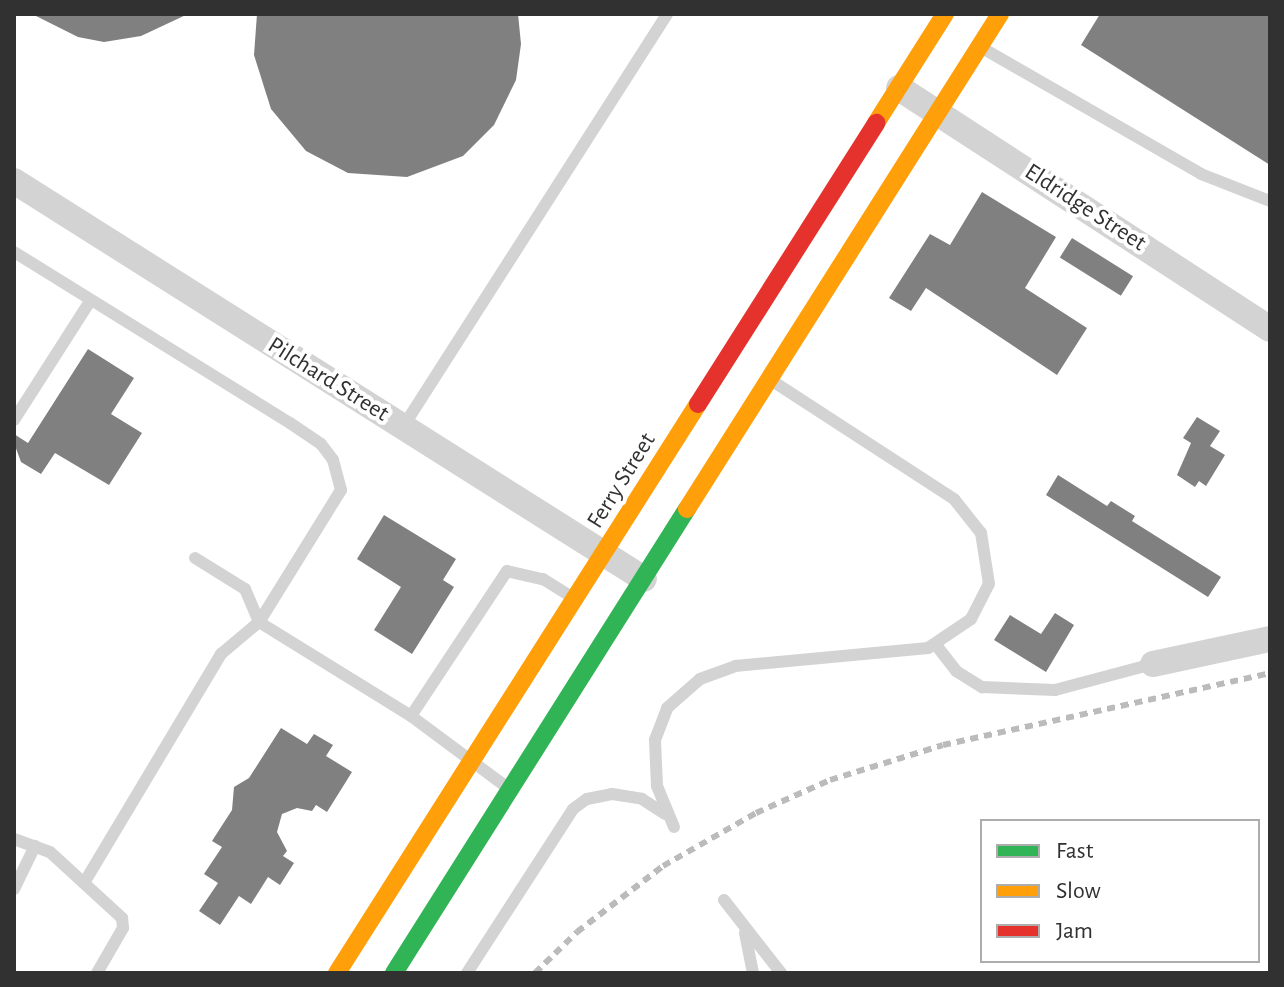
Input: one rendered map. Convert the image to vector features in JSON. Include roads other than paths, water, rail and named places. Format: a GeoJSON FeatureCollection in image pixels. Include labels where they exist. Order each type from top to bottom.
{"type":"FeatureCollection","features":[{"type":"Feature","properties":{"kind":"main road","name":"Ferry Street"},"geometry":{"type":"LineString","coordinates":[[337,973],[945,14]]}},
{"type":"Feature","properties":{"kind":"main road"},"geometry":{"type":"LineString","coordinates":[[394,973],[1000,14]]}},
{"type":"Feature","properties":{"kind":"street","name":"Eldridge Street"},"geometry":{"type":"LineString","coordinates":[[899,88],[1270,329]]}},
{"type":"Feature","properties":{"kind":"street","name":"Pilchard Street"},"geometry":{"type":"LineString","coordinates":[[14,181],[644,579]]}},
{"type":"Feature","properties":{"kind":"street"},"geometry":{"type":"LineString","coordinates":[[1153,664],[1270,639]]}},
{"type":"Feature","properties":{"kind":"lane"},"geometry":{"type":"LineString","coordinates":[[403,427],[667,14]]}},
{"type":"Feature","properties":{"kind":"lane"},"geometry":{"type":"LineString","coordinates":[[979,47],[1201,174],[1270,201]]}},
{"type":"Feature","properties":{"kind":"lane"},"geometry":{"type":"LineString","coordinates":[[14,252],[321,444],[333,460],[341,490],[259,622],[221,654],[84,883]]}},
{"type":"Feature","properties":{"kind":"lane"},"geometry":{"type":"LineString","coordinates":[[14,420],[90,301]]}},
{"type":"Feature","properties":{"kind":"lane"},"geometry":{"type":"LineString","coordinates":[[467,973],[573,809],[587,799],[612,794],[642,799],[670,821],[654,760],[659,723],[700,679],[735,666],[901,653],[936,645],[971,619],[985,597],[990,572],[981,533],[934,483],[769,379]]}},
{"type":"Feature","properties":{"kind":"lane"},"geometry":{"type":"LineString","coordinates":[[195,558],[245,589],[259,622],[411,716],[511,789]]}},
{"type":"Feature","properties":{"kind":"lane"},"geometry":{"type":"LineString","coordinates":[[411,716],[507,571],[543,579],[575,599]]}},
{"type":"Feature","properties":{"kind":"lane"},"geometry":{"type":"LineString","coordinates":[[936,645],[956,671],[982,687],[1055,690],[1153,664]]}},
{"type":"Feature","properties":{"kind":"lane"},"geometry":{"type":"LineString","coordinates":[[14,839],[50,852],[122,918],[123,928],[97,973]]}},
{"type":"Feature","properties":{"kind":"lane"},"geometry":{"type":"LineString","coordinates":[[14,889],[35,846]]}},
{"type":"Feature","properties":{"kind":"lane"},"geometry":{"type":"LineString","coordinates":[[724,900],[781,973]]}},
{"type":"Feature","properties":{"kind":"lane"},"geometry":{"type":"LineString","coordinates":[[743,926],[753,973]]}},
{"type":"Feature","properties":{"kind":"railway"},"geometry":{"type":"LineString","coordinates":[[535,973],[577,932],[663,866],[756,813],[830,780],[943,745],[1270,673]]}}]}
